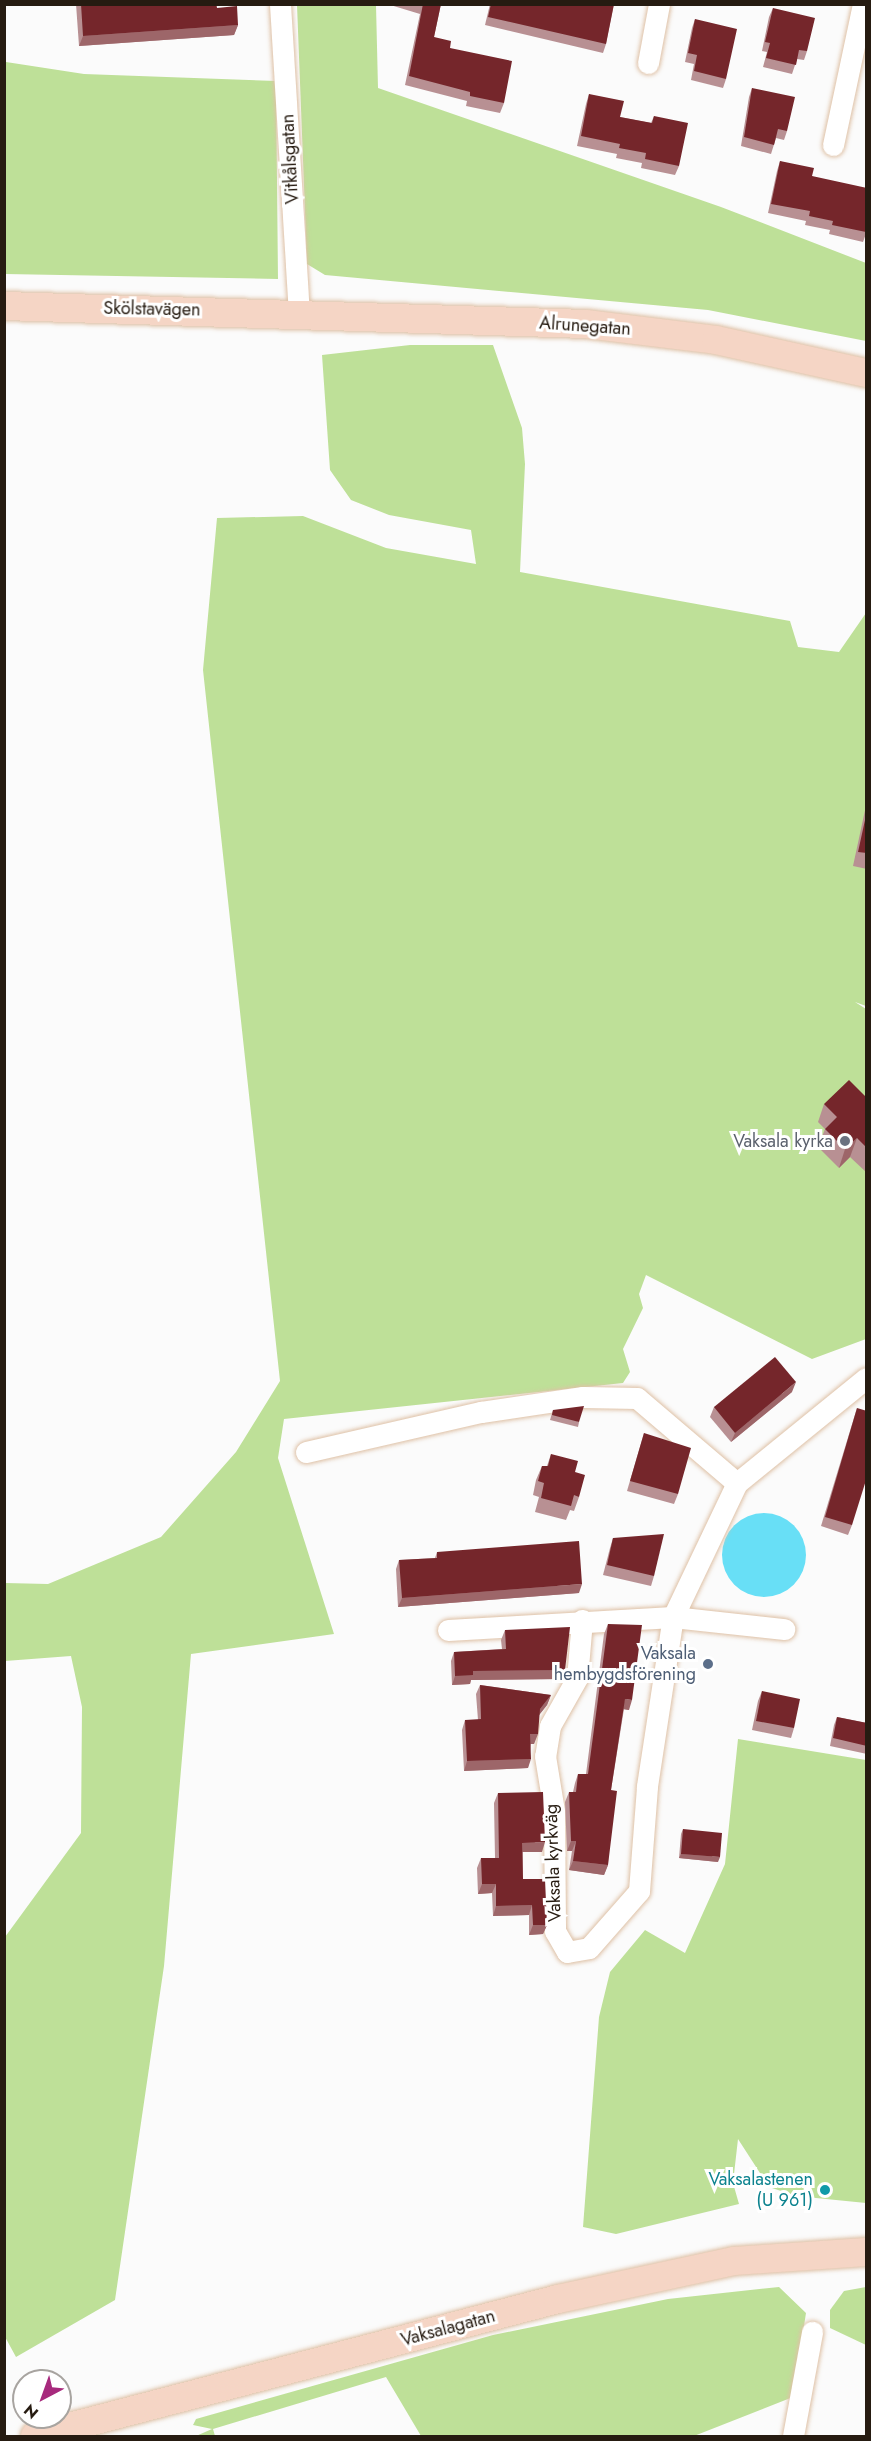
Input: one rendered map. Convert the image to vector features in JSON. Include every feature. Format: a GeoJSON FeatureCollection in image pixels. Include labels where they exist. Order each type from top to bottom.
{"type":"FeatureCollection","features":[{"type":"Feature","properties":{"kind":"street","name":"Vitkålsgatan"},"geometry":{"type":"LineString","coordinates":[[280,4],[300,313]]}},
{"type":"Feature","properties":{"kind":"street"},"geometry":{"type":"LineString","coordinates":[[648,63],[659,4]]}},
{"type":"Feature","properties":{"kind":"street"},"geometry":{"type":"LineString","coordinates":[[833,145],[863,4]]}},
{"type":"Feature","properties":{"kind":"street","name":"Skölstavägen"},"geometry":{"type":"LineString","coordinates":[[4,306],[300,313]]}},
{"type":"Feature","properties":{"kind":"street","name":"Alrunegatan"},"geometry":{"type":"LineString","coordinates":[[300,313],[586,324],[716,340],[867,373]]}},
{"type":"Feature","properties":{"kind":"street","name":"Vaksala kyrkväg"},"geometry":{"type":"LineString","coordinates":[[582,1620],[576,1678],[550,1726],[545,1756],[556,1841],[555,1931],[567,1952],[589,1948],[639,1891],[644,1860],[647,1786],[673,1617],[737,1483],[867,1378]]}},
{"type":"Feature","properties":{"kind":"street"},"geometry":{"type":"LineString","coordinates":[[306,1452],[481,1412],[584,1397],[637,1398],[737,1483]]}},
{"type":"Feature","properties":{"kind":"street"},"geometry":{"type":"LineString","coordinates":[[448,1630],[582,1620],[673,1617],[784,1629]]}},
{"type":"Feature","properties":{"kind":"street","name":"Vaksalagatan"},"geometry":{"type":"LineString","coordinates":[[35,2436],[558,2299],[734,2261],[867,2252]]}},
{"type":"Feature","properties":{"kind":"street"},"geometry":{"type":"LineString","coordinates":[[792,2436],[812,2332]]}},
{"type":"Feature","properties":{"kind":"green space"},"geometry":{"type":"Polygon","coordinates":[[[297,5],[376,5],[378,88],[721,207],[866,263],[866,341],[708,310],[325,275],[307,264],[297,5]]]}},
{"type":"Feature","properties":{"kind":"green space"},"geometry":{"type":"Polygon","coordinates":[[[4,58],[6,62],[84,74],[276,81],[278,279],[5,274],[4,58]]]}},
{"type":"Feature","properties":{"kind":"green space"},"geometry":{"type":"Polygon","coordinates":[[[410,345],[493,345],[522,428],[525,464],[520,572],[790,621],[798,647],[839,652],[866,613],[866,1006],[855,1002],[866,1009],[866,1339],[812,1359],[646,1275],[639,1294],[643,1308],[623,1349],[630,1372],[623,1383],[284,1419],[278,1458],[334,1634],[191,1654],[164,1966],[115,2300],[16,2357],[4,2335],[5,1937],[81,1833],[82,1707],[71,1656],[5,1661],[5,1583],[48,1584],[161,1537],[236,1452],[280,1381],[203,670],[217,518],[303,516],[386,548],[476,564],[471,530],[389,515],[351,500],[330,470],[322,355],[410,345]]]}},
{"type":"Feature","properties":{"kind":"green space"},"geometry":{"type":"Polygon","coordinates":[[[738,1739],[866,1760],[866,2203],[796,2196],[769,2187],[738,2139],[733,2183],[739,2204],[616,2234],[583,2227],[599,2017],[610,1972],[645,1930],[685,1953],[725,1864],[738,1739]]]}},
{"type":"Feature","properties":{"kind":"green space"},"geometry":{"type":"Polygon","coordinates":[[[779,2287],[806,2313],[793,2397],[694,2436],[421,2436],[386,2377],[213,2429],[215,2436],[196,2436],[212,2429],[193,2425],[196,2419],[493,2335],[668,2299],[779,2287]]]}},
{"type":"Feature","properties":{"kind":"green space"},"geometry":{"type":"Polygon","coordinates":[[[866,2287],[866,2345],[830,2328],[830,2310],[844,2291],[866,2287]]]}},
{"type":"Feature","properties":{"kind":"water"},"geometry":{"type":"Polygon","coordinates":[[[764,1513],[780,1516],[794,1525],[803,1539],[806,1555],[803,1571],[794,1585],[780,1594],[764,1597],[748,1594],[734,1585],[725,1571],[722,1555],[725,1539],[734,1525],[748,1516],[764,1513]]]}},
{"type":"Feature","properties":{"kind":"building"},"geometry":{"type":"Polygon","coordinates":[[[81,4],[216,4],[217,8],[237,6],[238,25],[83,36],[81,4]]]}},
{"type":"Feature","properties":{"kind":"building"},"geometry":{"type":"Polygon","coordinates":[[[423,4],[441,4],[434,37],[451,41],[450,48],[512,61],[504,103],[470,96],[470,92],[409,76],[423,4]]]}},
{"type":"Feature","properties":{"kind":"building"},"geometry":{"type":"Polygon","coordinates":[[[491,4],[614,4],[606,44],[488,17],[491,4]]]}},
{"type":"Feature","properties":{"kind":"building"},"geometry":{"type":"Polygon","coordinates":[[[773,8],[815,18],[807,51],[799,50],[796,65],[766,58],[770,43],[765,42],[773,8]]]}},
{"type":"Feature","properties":{"kind":"building"},"geometry":{"type":"Polygon","coordinates":[[[695,19],[737,29],[726,79],[694,71],[697,55],[688,53],[695,19]]]}},
{"type":"Feature","properties":{"kind":"building"},"geometry":{"type":"Polygon","coordinates":[[[752,88],[795,97],[787,131],[778,129],[774,145],[744,137],[752,88]]]}},
{"type":"Feature","properties":{"kind":"building"},"geometry":{"type":"Polygon","coordinates":[[[589,94],[624,101],[620,117],[652,123],[654,116],[688,123],[679,166],[645,159],[646,153],[619,148],[620,144],[581,136],[589,94]]]}},
{"type":"Feature","properties":{"kind":"building"},"geometry":{"type":"Polygon","coordinates":[[[780,161],[814,168],[812,176],[867,188],[866,232],[832,225],[833,221],[809,216],[810,211],[771,204],[780,161]]]}},
{"type":"Feature","properties":{"kind":"building"},"geometry":{"type":"Polygon","coordinates":[[[867,811],[867,853],[858,852],[867,811]]]}},
{"type":"Feature","properties":{"kind":"building"},"geometry":{"type":"Polygon","coordinates":[[[849,1080],[867,1098],[867,1148],[857,1138],[845,1149],[825,1129],[837,1117],[824,1104],[849,1080]]]}},
{"type":"Feature","properties":{"kind":"building"},"geometry":{"type":"Polygon","coordinates":[[[775,1357],[796,1382],[735,1433],[714,1407],[775,1357]]]}},
{"type":"Feature","properties":{"kind":"building"},"geometry":{"type":"Polygon","coordinates":[[[584,1406],[579,1422],[552,1415],[553,1410],[584,1406]]]}},
{"type":"Feature","properties":{"kind":"building"},"geometry":{"type":"Polygon","coordinates":[[[857,1408],[867,1411],[867,1477],[852,1525],[825,1517],[857,1408]]]}},
{"type":"Feature","properties":{"kind":"building"},"geometry":{"type":"Polygon","coordinates":[[[644,1433],[691,1448],[678,1494],[630,1481],[644,1433]]]}},
{"type":"Feature","properties":{"kind":"building"},"geometry":{"type":"Polygon","coordinates":[[[551,1454],[578,1461],[575,1472],[585,1475],[579,1497],[574,1495],[571,1506],[541,1498],[544,1483],[538,1481],[542,1466],[548,1466],[551,1454]]]}},
{"type":"Feature","properties":{"kind":"building"},"geometry":{"type":"Polygon","coordinates":[[[664,1534],[654,1576],[607,1565],[613,1538],[664,1534]]]}},
{"type":"Feature","properties":{"kind":"building"},"geometry":{"type":"Polygon","coordinates":[[[579,1541],[582,1584],[402,1598],[399,1560],[437,1558],[437,1552],[579,1541]]]}},
{"type":"Feature","properties":{"kind":"building"},"geometry":{"type":"Polygon","coordinates":[[[608,1624],[642,1625],[632,1700],[625,1699],[611,1790],[617,1791],[608,1865],[573,1861],[576,1841],[571,1841],[569,1792],[576,1792],[578,1774],[588,1774],[608,1624]]]}},
{"type":"Feature","properties":{"kind":"building"},"geometry":{"type":"Polygon","coordinates":[[[570,1627],[565,1670],[473,1671],[473,1675],[455,1676],[454,1652],[506,1649],[505,1630],[570,1627]]]}},
{"type":"Feature","properties":{"kind":"building"},"geometry":{"type":"Polygon","coordinates":[[[480,1685],[551,1695],[540,1709],[538,1734],[530,1734],[531,1759],[467,1761],[465,1720],[481,1719],[480,1685]]]}},
{"type":"Feature","properties":{"kind":"building"},"geometry":{"type":"Polygon","coordinates":[[[762,1691],[800,1699],[794,1728],[756,1721],[762,1691]]]}},
{"type":"Feature","properties":{"kind":"building"},"geometry":{"type":"Polygon","coordinates":[[[837,1717],[867,1723],[867,1746],[833,1738],[837,1717]]]}},
{"type":"Feature","properties":{"kind":"building"},"geometry":{"type":"Polygon","coordinates":[[[543,1792],[545,1842],[522,1843],[523,1879],[545,1879],[547,1925],[533,1925],[532,1905],[496,1906],[496,1884],[482,1884],[481,1858],[499,1858],[498,1793],[543,1792]]]}},
{"type":"Feature","properties":{"kind":"building"},"geometry":{"type":"Polygon","coordinates":[[[683,1829],[722,1833],[720,1857],[681,1854],[683,1829]]]}},
{"type":"Feature","properties":{"kind":"place","name":"Vaksala kyrka"},"geometry":{"type":"Point","coordinates":[845,1141]}},
{"type":"Feature","properties":{"kind":"place","name":"Vaksala hembygdsförening"},"geometry":{"type":"Point","coordinates":[708,1664]}},
{"type":"Feature","properties":{"kind":"place","name":"Vaksalastenen (U 961)"},"geometry":{"type":"Point","coordinates":[825,2190]}}]}
